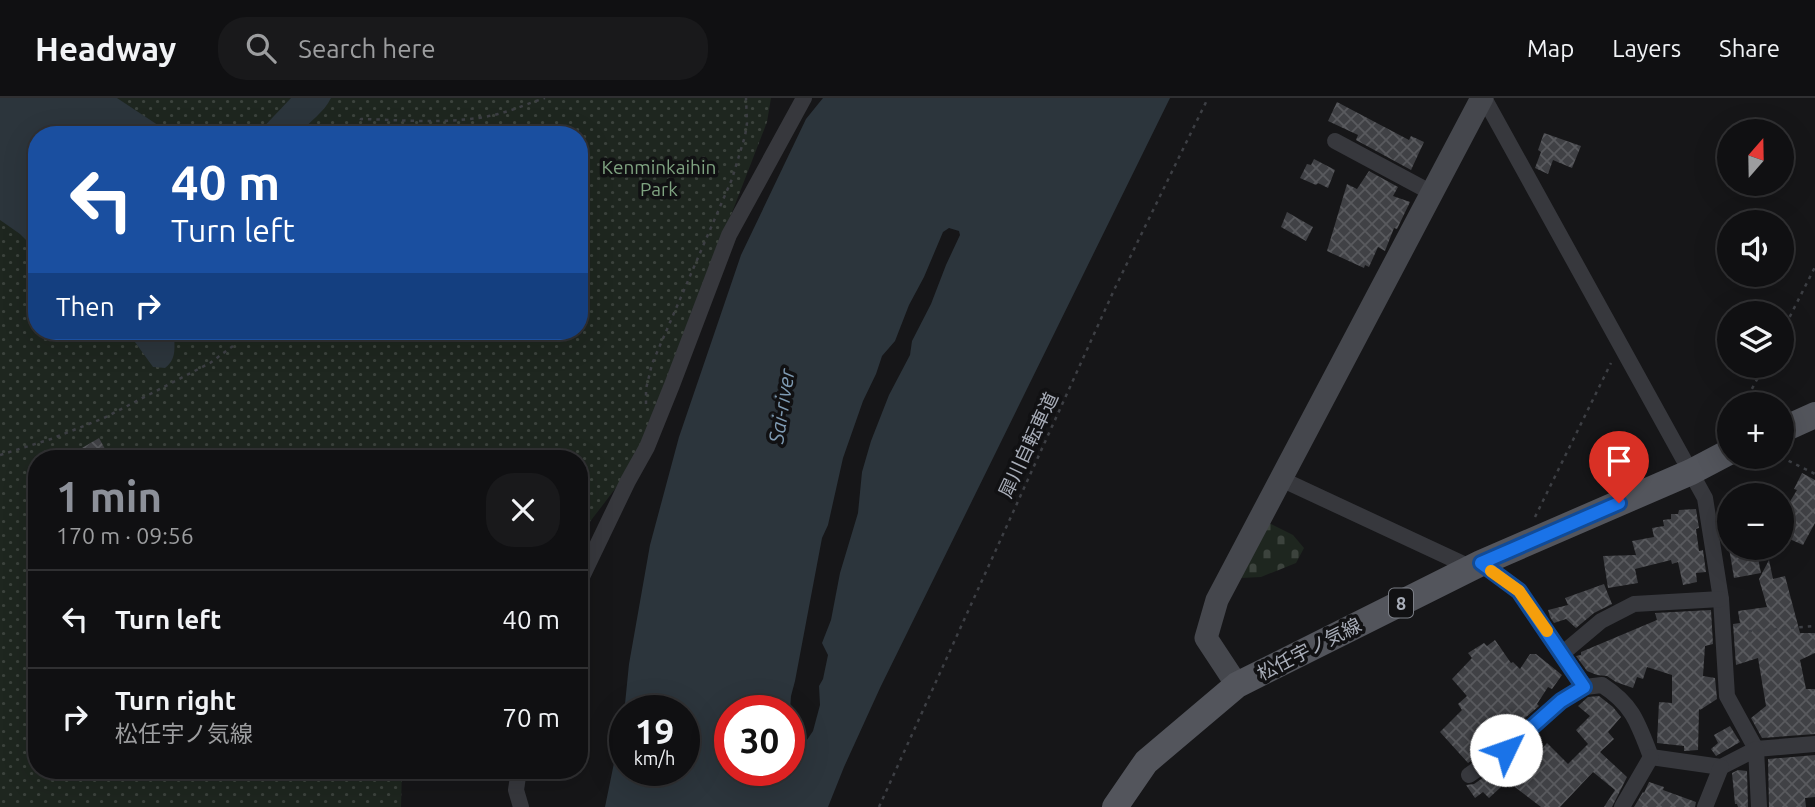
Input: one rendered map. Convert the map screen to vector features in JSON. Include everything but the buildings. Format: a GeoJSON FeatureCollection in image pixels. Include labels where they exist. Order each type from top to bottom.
{"type":"FeatureCollection","features":[{"type":"Feature","properties":{"kind":"main road"},"geometry":{"type":"LineString","coordinates":[[1794,425],[1815,415]]}},
{"type":"Feature","properties":{"kind":"main road","name":"松任宇ノ気線"},"geometry":{"type":"LineString","coordinates":[[1115,807],[1146,762],[1237,685],[1476,566],[1717,459]]}},
{"type":"Feature","properties":{"kind":"street"},"geometry":{"type":"LineString","coordinates":[[588,564],[647,447],[729,235],[804,98]]}},
{"type":"Feature","properties":{"kind":"street"},"geometry":{"type":"LineString","coordinates":[[1237,685],[1206,638],[1217,600],[1483,98]]}},
{"type":"Feature","properties":{"kind":"street"},"geometry":{"type":"LineString","coordinates":[[1483,98],[1705,498],[1721,599],[1727,696],[1756,749],[1759,807]]}},
{"type":"Feature","properties":{"kind":"street"},"geometry":{"type":"LineString","coordinates":[[1335,141],[1432,193]]}},
{"type":"Feature","properties":{"kind":"street"},"geometry":{"type":"LineString","coordinates":[[1281,479],[1476,566],[1519,591],[1584,687]]}},
{"type":"Feature","properties":{"kind":"street"},"geometry":{"type":"LineString","coordinates":[[1563,653],[1601,621],[1634,604],[1721,599]]}},
{"type":"Feature","properties":{"kind":"street"},"geometry":{"type":"LineString","coordinates":[[1469,775],[1506,750],[1561,701],[1584,687],[1602,685],[1618,695],[1635,716],[1651,757]]}},
{"type":"Feature","properties":{"kind":"street"},"geometry":{"type":"LineString","coordinates":[[1651,757],[1721,767],[1756,749],[1815,744]]}},
{"type":"Feature","properties":{"kind":"street"},"geometry":{"type":"LineString","coordinates":[[1622,807],[1651,757]]}},
{"type":"Feature","properties":{"kind":"street"},"geometry":{"type":"LineString","coordinates":[[1705,807],[1721,767]]}},
{"type":"Feature","properties":{"kind":"street"},"geometry":{"type":"LineString","coordinates":[[518,779],[516,790],[521,807]]}},
{"type":"Feature","properties":{"kind":"path"},"geometry":{"type":"LineString","coordinates":[[357,126],[361,119],[429,121],[498,114],[545,98]]}},
{"type":"Feature","properties":{"kind":"path"},"geometry":{"type":"LineString","coordinates":[[646,408],[646,389],[652,364],[732,179],[745,136],[746,98]]}},
{"type":"Feature","properties":{"kind":"path","name":"犀川自転車道"},"geometry":{"type":"LineString","coordinates":[[879,807],[1115,288],[1208,98]]}},
{"type":"Feature","properties":{"kind":"path"},"geometry":{"type":"LineString","coordinates":[[1794,308],[1815,267]]}},
{"type":"Feature","properties":{"kind":"path"},"geometry":{"type":"LineString","coordinates":[[0,455],[104,418],[210,363],[233,346],[237,340]]}},
{"type":"Feature","properties":{"kind":"path"},"geometry":{"type":"LineString","coordinates":[[1521,545],[1620,344]]}},
{"type":"Feature","properties":{"kind":"path"},"geometry":{"type":"LineString","coordinates":[[1794,464],[1815,474]]}},
{"type":"Feature","properties":{"kind":"path"},"geometry":{"type":"LineString","coordinates":[[1723,635],[1815,626]]}},
{"type":"Feature","properties":{"kind":"green space","name":"Kenminkaihin Park"},"geometry":{"type":"Polygon","coordinates":[[[0,98],[771,98],[767,122],[639,453],[588,525],[588,450],[28,450],[28,779],[402,779],[401,807],[0,807],[0,98]]]}},
{"type":"Feature","properties":{"kind":"green space"},"geometry":{"type":"Polygon","coordinates":[[[1269,523],[1293,535],[1304,548],[1296,563],[1261,577],[1241,578],[1269,523]]]}},
{"type":"Feature","properties":{"kind":"water"},"geometry":{"type":"Polygon","coordinates":[[[0,98],[117,98],[159,126],[28,126],[28,242],[0,220],[0,98]]]}},
{"type":"Feature","properties":{"kind":"water"},"geometry":{"type":"Polygon","coordinates":[[[291,98],[331,98],[306,126],[265,126],[291,98]]]}},
{"type":"Feature","properties":{"kind":"water","name":"Sai-river"},"geometry":{"type":"Polygon","coordinates":[[[823,98],[1170,98],[880,688],[828,807],[605,807],[609,786],[700,786],[700,695],[626,695],[650,545],[679,437],[741,255],[806,119],[823,98]],[[949,228],[943,232],[895,341],[882,356],[863,401],[843,458],[828,525],[822,538],[791,695],[714,695],[714,786],[805,786],[805,743],[813,731],[820,705],[819,686],[828,655],[822,643],[831,620],[840,573],[858,513],[862,472],[889,395],[910,355],[912,341],[931,304],[960,235],[959,231],[949,228]]]}},
{"type":"Feature","properties":{"kind":"water"},"geometry":{"type":"Polygon","coordinates":[[[133,340],[174,340],[174,351],[169,364],[165,368],[153,367],[133,340]]]}},
{"type":"Feature","properties":{"kind":"slow traffic"},"geometry":{"type":"LineString","coordinates":[[1491,571],[1519,591],[1547,631]]}},
{"type":"Feature","properties":{"kind":"route"},"geometry":{"type":"LineString","coordinates":[[1506,750],[1561,701],[1584,687],[1519,591],[1481,563],[1619,503]]}}]}
